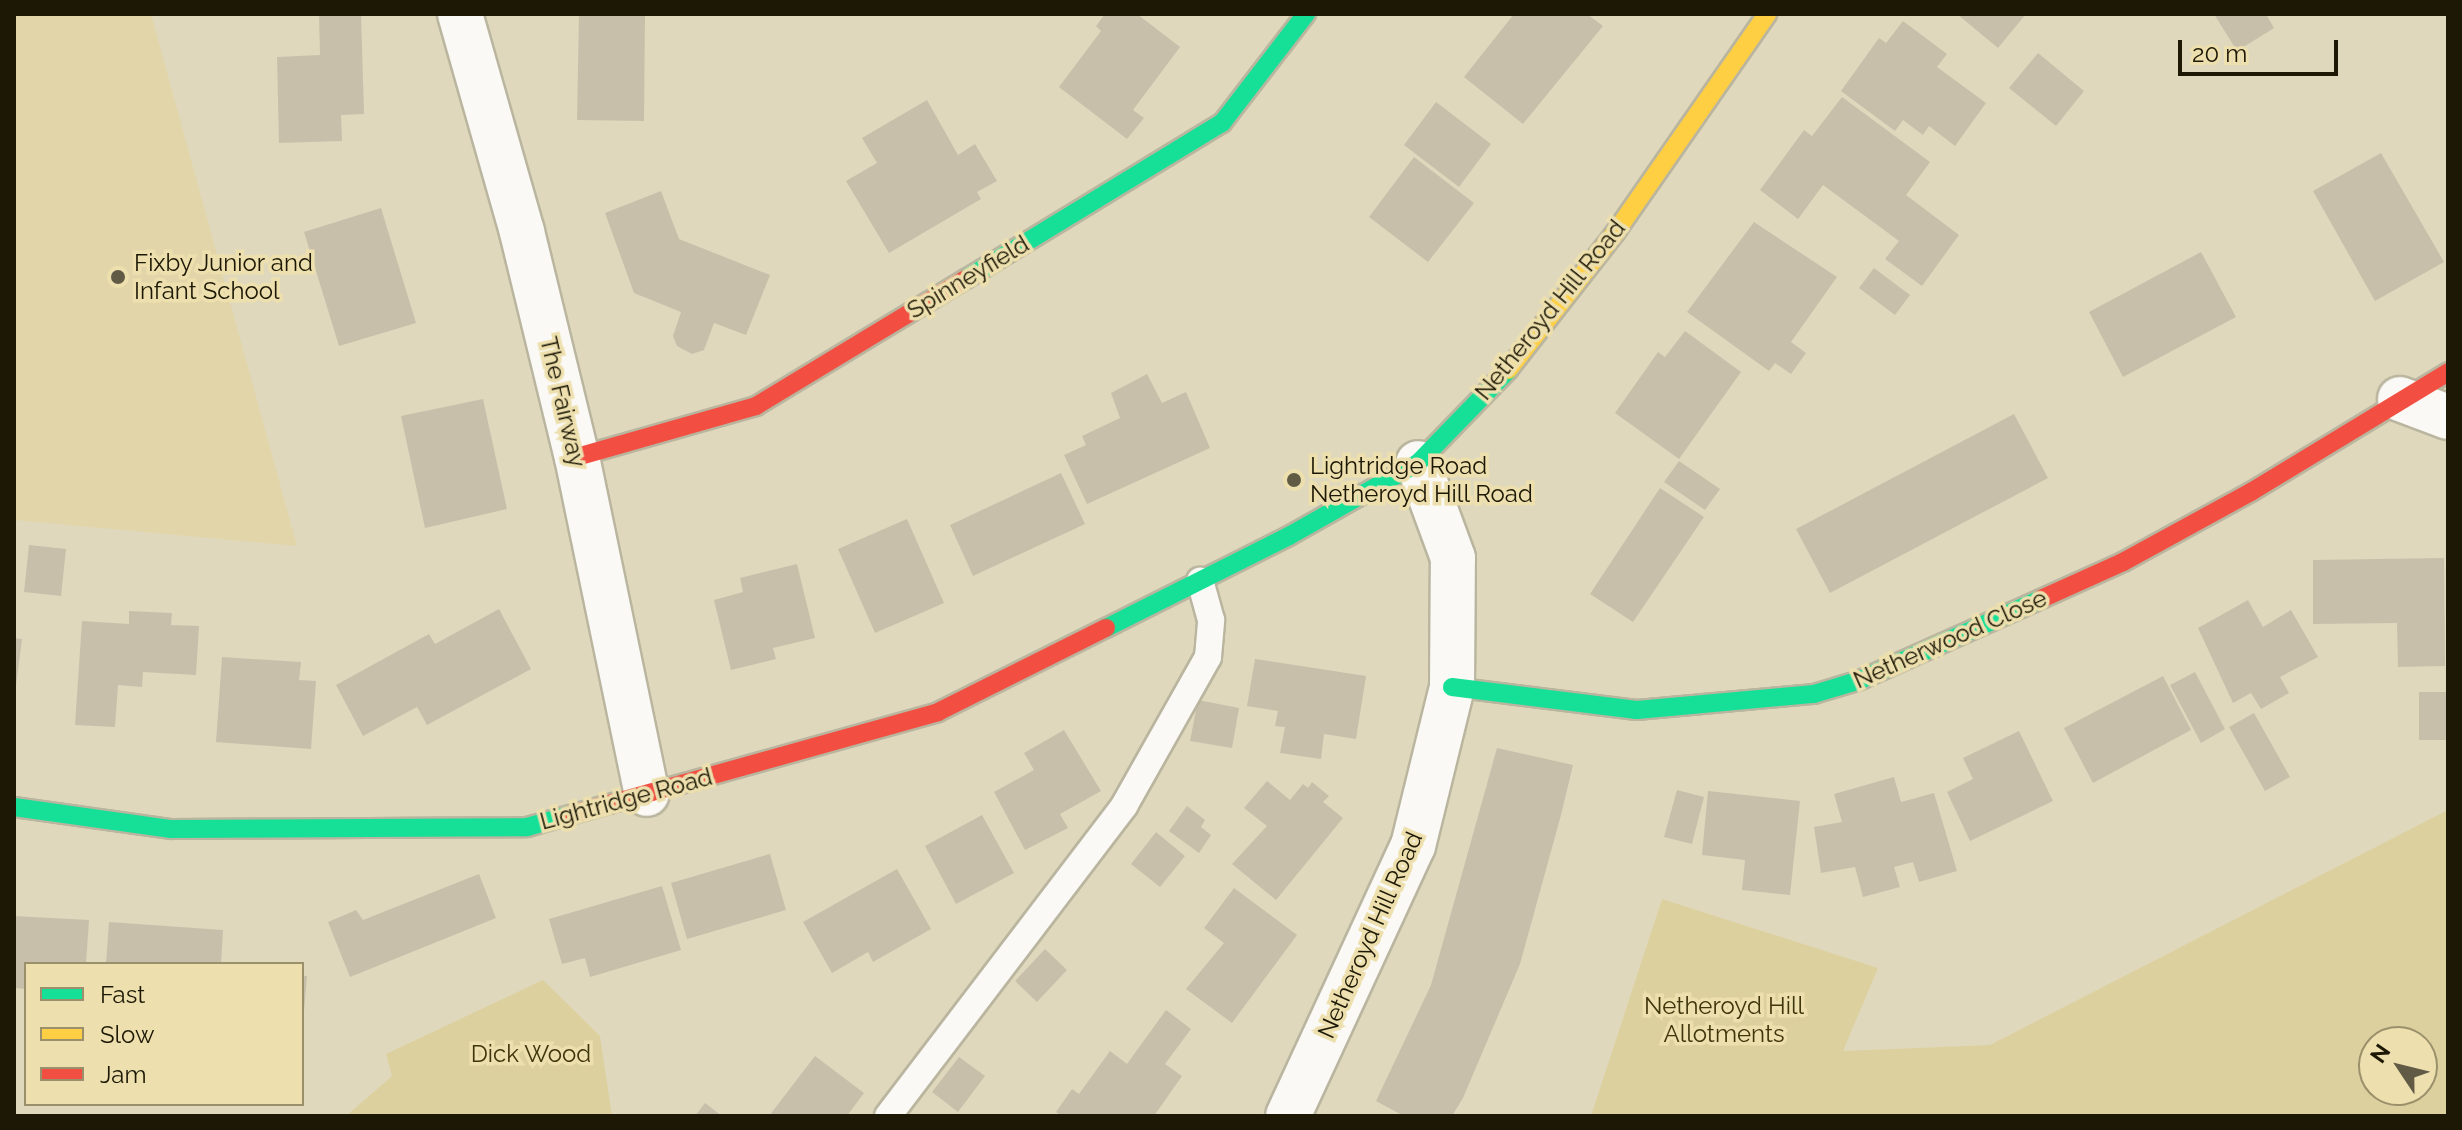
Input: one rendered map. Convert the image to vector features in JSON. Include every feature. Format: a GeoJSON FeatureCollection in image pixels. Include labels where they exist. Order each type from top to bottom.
{"type":"FeatureCollection","features":[{"type":"Feature","properties":{"kind":"street","name":"The Fairway"},"geometry":{"type":"LineString","coordinates":[[460,14],[522,232],[577,457],[647,794]]}},
{"type":"Feature","properties":{"kind":"street","name":"Spinneyfield"},"geometry":{"type":"LineString","coordinates":[[577,457],[756,406],[1181,148],[1222,123],[1306,14]]}},
{"type":"Feature","properties":{"kind":"street","name":"Netheroyd Hill Road"},"geometry":{"type":"LineString","coordinates":[[1288,1116],[1413,846],[1452,687],[1453,558],[1418,463],[1509,369],[1615,233],[1767,14]]}},
{"type":"Feature","properties":{"kind":"street","name":"Netherwood Close"},"geometry":{"type":"LineString","coordinates":[[1452,687],[1637,710],[1814,694],[1860,680],[2123,562],[2251,492],[2448,372]]}},
{"type":"Feature","properties":{"kind":"street"},"geometry":{"type":"LineString","coordinates":[[2400,399],[2448,417]]}},
{"type":"Feature","properties":{"kind":"street","name":"Lightridge Road"},"geometry":{"type":"LineString","coordinates":[[14,807],[171,829],[527,827],[938,712],[1200,580],[1418,463]]}},
{"type":"Feature","properties":{"kind":"lane"},"geometry":{"type":"LineString","coordinates":[[888,1116],[1124,806],[1208,657],[1211,620],[1200,580]]}},
{"type":"Feature","properties":{"kind":"shaded area","name":"Fixby Junior and Infant School"},"geometry":{"type":"Polygon","coordinates":[[[14,14],[151,14],[297,546],[14,520],[14,14]]]}},
{"type":"Feature","properties":{"kind":"green space","name":"Netheroyd Hill Allotments"},"geometry":{"type":"Polygon","coordinates":[[[2448,810],[2448,1116],[1591,1116],[1662,899],[1878,968],[1843,1051],[1990,1045],[2448,810]]]}},
{"type":"Feature","properties":{"kind":"green space","name":"Dick Wood"},"geometry":{"type":"Polygon","coordinates":[[[543,980],[600,1036],[612,1116],[346,1116],[392,1076],[386,1054],[543,980]]]}},
{"type":"Feature","properties":{"kind":"building"},"geometry":{"type":"Polygon","coordinates":[[[361,14],[364,114],[341,115],[342,141],[279,143],[277,57],[320,55],[319,15],[361,14]]]}},
{"type":"Feature","properties":{"kind":"building"},"geometry":{"type":"Polygon","coordinates":[[[579,14],[645,14],[644,121],[577,120],[579,14]]]}},
{"type":"Feature","properties":{"kind":"building"},"geometry":{"type":"Polygon","coordinates":[[[1105,14],[1137,14],[1180,47],[1133,110],[1144,118],[1127,139],[1059,87],[1101,31],[1096,26],[1105,14]]]}},
{"type":"Feature","properties":{"kind":"building"},"geometry":{"type":"Polygon","coordinates":[[[1514,14],[1587,14],[1603,26],[1523,124],[1464,77],[1514,14]]]}},
{"type":"Feature","properties":{"kind":"building"},"geometry":{"type":"Polygon","coordinates":[[[1957,14],[2026,14],[1998,48],[1957,14]]]}},
{"type":"Feature","properties":{"kind":"building"},"geometry":{"type":"Polygon","coordinates":[[[2214,14],[2266,14],[2274,28],[2237,51],[2214,14]]]}},
{"type":"Feature","properties":{"kind":"building"},"geometry":{"type":"Polygon","coordinates":[[[1903,21],[1947,54],[1937,67],[1986,103],[1955,146],[1929,126],[1923,135],[1903,120],[1895,131],[1841,91],[1879,38],[1886,43],[1903,21]]]}},
{"type":"Feature","properties":{"kind":"building"},"geometry":{"type":"Polygon","coordinates":[[[2038,53],[2084,91],[2056,126],[2009,88],[2038,53]]]}},
{"type":"Feature","properties":{"kind":"building"},"geometry":{"type":"Polygon","coordinates":[[[1842,97],[1930,162],[1906,195],[1959,235],[1922,286],[1885,259],[1899,241],[1823,185],[1798,219],[1760,190],[1804,130],[1812,136],[1842,97]]]}},
{"type":"Feature","properties":{"kind":"building"},"geometry":{"type":"Polygon","coordinates":[[[927,100],[958,155],[975,144],[997,181],[977,192],[981,199],[889,253],[846,181],[877,163],[862,138],[927,100]]]}},
{"type":"Feature","properties":{"kind":"building"},"geometry":{"type":"Polygon","coordinates":[[[1436,102],[1491,144],[1459,187],[1404,145],[1436,102]]]}},
{"type":"Feature","properties":{"kind":"building"},"geometry":{"type":"Polygon","coordinates":[[[2381,153],[2444,262],[2375,301],[2313,191],[2381,153]]]}},
{"type":"Feature","properties":{"kind":"building"},"geometry":{"type":"Polygon","coordinates":[[[1414,157],[1474,203],[1428,262],[1369,217],[1414,157]]]}},
{"type":"Feature","properties":{"kind":"building"},"geometry":{"type":"Polygon","coordinates":[[[661,191],[679,239],[770,275],[746,335],[714,323],[704,350],[692,354],[677,346],[673,336],[681,312],[634,293],[605,213],[661,191]]]}},
{"type":"Feature","properties":{"kind":"building"},"geometry":{"type":"Polygon","coordinates":[[[381,208],[416,323],[339,346],[304,232],[381,208]]]}},
{"type":"Feature","properties":{"kind":"building"},"geometry":{"type":"Polygon","coordinates":[[[1754,222],[1837,277],[1791,342],[1806,353],[1791,374],[1775,363],[1769,371],[1687,312],[1754,222]]]}},
{"type":"Feature","properties":{"kind":"building"},"geometry":{"type":"Polygon","coordinates":[[[2201,252],[2236,317],[2123,377],[2089,312],[2201,252]]]}},
{"type":"Feature","properties":{"kind":"building"},"geometry":{"type":"Polygon","coordinates":[[[1874,268],[1910,295],[1895,315],[1859,288],[1874,268]]]}},
{"type":"Feature","properties":{"kind":"building"},"geometry":{"type":"Polygon","coordinates":[[[1685,331],[1741,372],[1679,459],[1615,413],[1658,352],[1665,357],[1685,331]]]}},
{"type":"Feature","properties":{"kind":"building"},"geometry":{"type":"Polygon","coordinates":[[[1147,374],[1162,403],[1186,392],[1210,448],[1087,504],[1064,455],[1086,445],[1082,436],[1120,418],[1111,393],[1147,374]]]}},
{"type":"Feature","properties":{"kind":"building"},"geometry":{"type":"Polygon","coordinates":[[[483,399],[507,509],[425,528],[401,416],[483,399]]]}},
{"type":"Feature","properties":{"kind":"building"},"geometry":{"type":"Polygon","coordinates":[[[2014,414],[2048,478],[1830,593],[1796,529],[2014,414]]]}},
{"type":"Feature","properties":{"kind":"building"},"geometry":{"type":"Polygon","coordinates":[[[1679,461],[1720,489],[1705,510],[1664,482],[1679,461]]]}},
{"type":"Feature","properties":{"kind":"building"},"geometry":{"type":"Polygon","coordinates":[[[1061,473],[1085,524],[973,576],[950,525],[1061,473]]]}},
{"type":"Feature","properties":{"kind":"building"},"geometry":{"type":"Polygon","coordinates":[[[1660,488],[1704,517],[1633,622],[1590,594],[1660,488]]]}},
{"type":"Feature","properties":{"kind":"building"},"geometry":{"type":"Polygon","coordinates":[[[907,519],[944,603],[875,633],[838,549],[907,519]]]}},
{"type":"Feature","properties":{"kind":"building"},"geometry":{"type":"Polygon","coordinates":[[[29,545],[66,549],[61,596],[24,592],[29,545]]]}},
{"type":"Feature","properties":{"kind":"building"},"geometry":{"type":"Polygon","coordinates":[[[2444,558],[2445,666],[2398,667],[2397,623],[2313,624],[2313,560],[2444,558]]]}},
{"type":"Feature","properties":{"kind":"building"},"geometry":{"type":"Polygon","coordinates":[[[797,564],[815,638],[773,648],[776,659],[731,670],[714,600],[743,592],[740,578],[797,564]]]}},
{"type":"Feature","properties":{"kind":"building"},"geometry":{"type":"Polygon","coordinates":[[[2248,600],[2263,627],[2291,610],[2318,657],[2280,677],[2289,693],[2261,709],[2251,693],[2233,703],[2198,628],[2248,600]]]}},
{"type":"Feature","properties":{"kind":"building"},"geometry":{"type":"Polygon","coordinates":[[[499,609],[531,669],[427,725],[417,707],[363,736],[336,685],[429,634],[435,644],[499,609]]]}},
{"type":"Feature","properties":{"kind":"building"},"geometry":{"type":"Polygon","coordinates":[[[129,611],[172,613],[171,625],[199,626],[196,675],[143,672],[142,687],[118,685],[115,727],[75,725],[82,621],[129,624],[129,611]]]}},
{"type":"Feature","properties":{"kind":"building"},"geometry":{"type":"Polygon","coordinates":[[[14,638],[22,639],[16,686],[14,686],[14,638]]]}},
{"type":"Feature","properties":{"kind":"building"},"geometry":{"type":"Polygon","coordinates":[[[222,657],[301,662],[299,680],[316,681],[311,749],[216,742],[222,657]]]}},
{"type":"Feature","properties":{"kind":"building"},"geometry":{"type":"Polygon","coordinates":[[[1255,659],[1366,676],[1356,739],[1324,734],[1321,759],[1280,753],[1285,727],[1275,726],[1278,711],[1247,706],[1255,659]]]}},
{"type":"Feature","properties":{"kind":"building"},"geometry":{"type":"Polygon","coordinates":[[[2195,672],[2225,729],[2201,743],[2170,685],[2195,672]]]}},
{"type":"Feature","properties":{"kind":"building"},"geometry":{"type":"Polygon","coordinates":[[[2163,676],[2191,730],[2093,783],[2064,728],[2163,676]]]}},
{"type":"Feature","properties":{"kind":"building"},"geometry":{"type":"Polygon","coordinates":[[[2419,692],[2448,692],[2448,740],[2419,740],[2419,692]]]}},
{"type":"Feature","properties":{"kind":"building"},"geometry":{"type":"Polygon","coordinates":[[[1198,700],[1239,708],[1232,748],[1190,741],[1198,700]]]}},
{"type":"Feature","properties":{"kind":"building"},"geometry":{"type":"Polygon","coordinates":[[[2254,713],[2290,777],[2265,791],[2229,727],[2254,713]]]}},
{"type":"Feature","properties":{"kind":"building"},"geometry":{"type":"Polygon","coordinates":[[[1064,730],[1101,791],[1060,814],[1068,828],[1025,850],[994,792],[1034,770],[1024,753],[1064,730]]]}},
{"type":"Feature","properties":{"kind":"building"},"geometry":{"type":"Polygon","coordinates":[[[2019,731],[2053,801],[1970,841],[1947,792],[1973,779],[1963,758],[2019,731]]]}},
{"type":"Feature","properties":{"kind":"building"},"geometry":{"type":"Polygon","coordinates":[[[1497,748],[1573,765],[1561,815],[1520,964],[1463,1098],[1452,1116],[1404,1116],[1376,1101],[1431,985],[1497,748]]]}},
{"type":"Feature","properties":{"kind":"building"},"geometry":{"type":"Polygon","coordinates":[[[1894,777],[1901,802],[1934,793],[1957,871],[1919,882],[1913,862],[1894,867],[1900,887],[1863,897],[1855,867],[1821,873],[1814,827],[1842,822],[1834,794],[1894,777]]]}},
{"type":"Feature","properties":{"kind":"building"},"geometry":{"type":"Polygon","coordinates":[[[1267,781],[1290,800],[1303,784],[1308,788],[1312,782],[1329,796],[1323,802],[1343,818],[1276,900],[1232,864],[1267,826],[1244,808],[1267,781]]]}},
{"type":"Feature","properties":{"kind":"building"},"geometry":{"type":"Polygon","coordinates":[[[1677,790],[1704,797],[1692,844],[1664,837],[1677,790]]]}},
{"type":"Feature","properties":{"kind":"building"},"geometry":{"type":"Polygon","coordinates":[[[1708,791],[1800,801],[1790,895],[1742,890],[1745,860],[1702,855],[1708,791]]]}},
{"type":"Feature","properties":{"kind":"building"},"geometry":{"type":"Polygon","coordinates":[[[1187,806],[1205,820],[1201,827],[1211,835],[1199,853],[1169,831],[1187,806]]]}},
{"type":"Feature","properties":{"kind":"building"},"geometry":{"type":"Polygon","coordinates":[[[982,815],[1014,873],[956,904],[925,846],[982,815]]]}},
{"type":"Feature","properties":{"kind":"building"},"geometry":{"type":"Polygon","coordinates":[[[1156,832],[1185,856],[1160,887],[1131,864],[1156,832]]]}},
{"type":"Feature","properties":{"kind":"building"},"geometry":{"type":"Polygon","coordinates":[[[770,854],[786,910],[687,939],[671,883],[770,854]]]}},
{"type":"Feature","properties":{"kind":"building"},"geometry":{"type":"Polygon","coordinates":[[[897,869],[931,929],[873,962],[868,952],[832,973],[803,922],[897,869]]]}},
{"type":"Feature","properties":{"kind":"building"},"geometry":{"type":"Polygon","coordinates":[[[479,874],[496,918],[350,977],[328,922],[356,910],[363,920],[479,874]]]}},
{"type":"Feature","properties":{"kind":"building"},"geometry":{"type":"Polygon","coordinates":[[[662,886],[681,950],[590,977],[585,958],[562,964],[549,919],[662,886]]]}},
{"type":"Feature","properties":{"kind":"building"},"geometry":{"type":"Polygon","coordinates":[[[1234,888],[1297,935],[1232,1023],[1186,989],[1224,943],[1204,928],[1234,888]]]}},
{"type":"Feature","properties":{"kind":"building"},"geometry":{"type":"Polygon","coordinates":[[[14,916],[89,920],[86,962],[24,962],[24,989],[14,988],[14,916]]]}},
{"type":"Feature","properties":{"kind":"building"},"geometry":{"type":"Polygon","coordinates":[[[109,922],[223,930],[221,962],[106,962],[109,922]]]}},
{"type":"Feature","properties":{"kind":"building"},"geometry":{"type":"Polygon","coordinates":[[[1045,949],[1067,970],[1037,1002],[1015,981],[1045,949]]]}},
{"type":"Feature","properties":{"kind":"building"},"geometry":{"type":"Polygon","coordinates":[[[304,976],[307,976],[304,1011],[304,976]]]}},
{"type":"Feature","properties":{"kind":"building"},"geometry":{"type":"Polygon","coordinates":[[[1166,1010],[1191,1029],[1165,1064],[1182,1076],[1154,1116],[1062,1116],[1056,1112],[1072,1089],[1079,1094],[1110,1051],[1127,1064],[1166,1010]]]}},
{"type":"Feature","properties":{"kind":"building"},"geometry":{"type":"Polygon","coordinates":[[[815,1056],[864,1093],[847,1116],[769,1116],[815,1056]]]}},
{"type":"Feature","properties":{"kind":"building"},"geometry":{"type":"Polygon","coordinates":[[[959,1057],[985,1076],[958,1112],[932,1092],[959,1057]]]}},
{"type":"Feature","properties":{"kind":"building"},"geometry":{"type":"Polygon","coordinates":[[[705,1103],[722,1116],[695,1116],[705,1103]]]}},
{"type":"Feature","properties":{"kind":"traffic: fast"},"geometry":{"type":"LineString","coordinates":[[966,279],[1222,123],[1306,14]]}},
{"type":"Feature","properties":{"kind":"traffic: fast"},"geometry":{"type":"LineString","coordinates":[[1106,628],[1289,536],[1418,463],[1508,370]]}},
{"type":"Feature","properties":{"kind":"traffic: fast"},"geometry":{"type":"LineString","coordinates":[[1452,687],[1637,710],[1814,694],[1860,680],[2041,599]]}},
{"type":"Feature","properties":{"kind":"traffic: fast"},"geometry":{"type":"LineString","coordinates":[[14,807],[171,829],[527,827],[570,815]]}},
{"type":"Feature","properties":{"kind":"traffic: slow"},"geometry":{"type":"LineString","coordinates":[[1508,370],[1615,233],[1767,14]]}},
{"type":"Feature","properties":{"kind":"traffic: jam"},"geometry":{"type":"LineString","coordinates":[[577,457],[756,406],[966,279]]}},
{"type":"Feature","properties":{"kind":"traffic: jam"},"geometry":{"type":"LineString","coordinates":[[2041,599],[2123,562],[2251,492],[2448,372]]}},
{"type":"Feature","properties":{"kind":"traffic: jam"},"geometry":{"type":"LineString","coordinates":[[570,815],[938,712],[1106,628]]}},
{"type":"Feature","properties":{"kind":"place","name":"Fixby Junior and Infant School"},"geometry":{"type":"Point","coordinates":[118,277]}},
{"type":"Feature","properties":{"kind":"place","name":"Lightridge Road Netheroyd Hill Road"},"geometry":{"type":"Point","coordinates":[1294,480]}}]}
